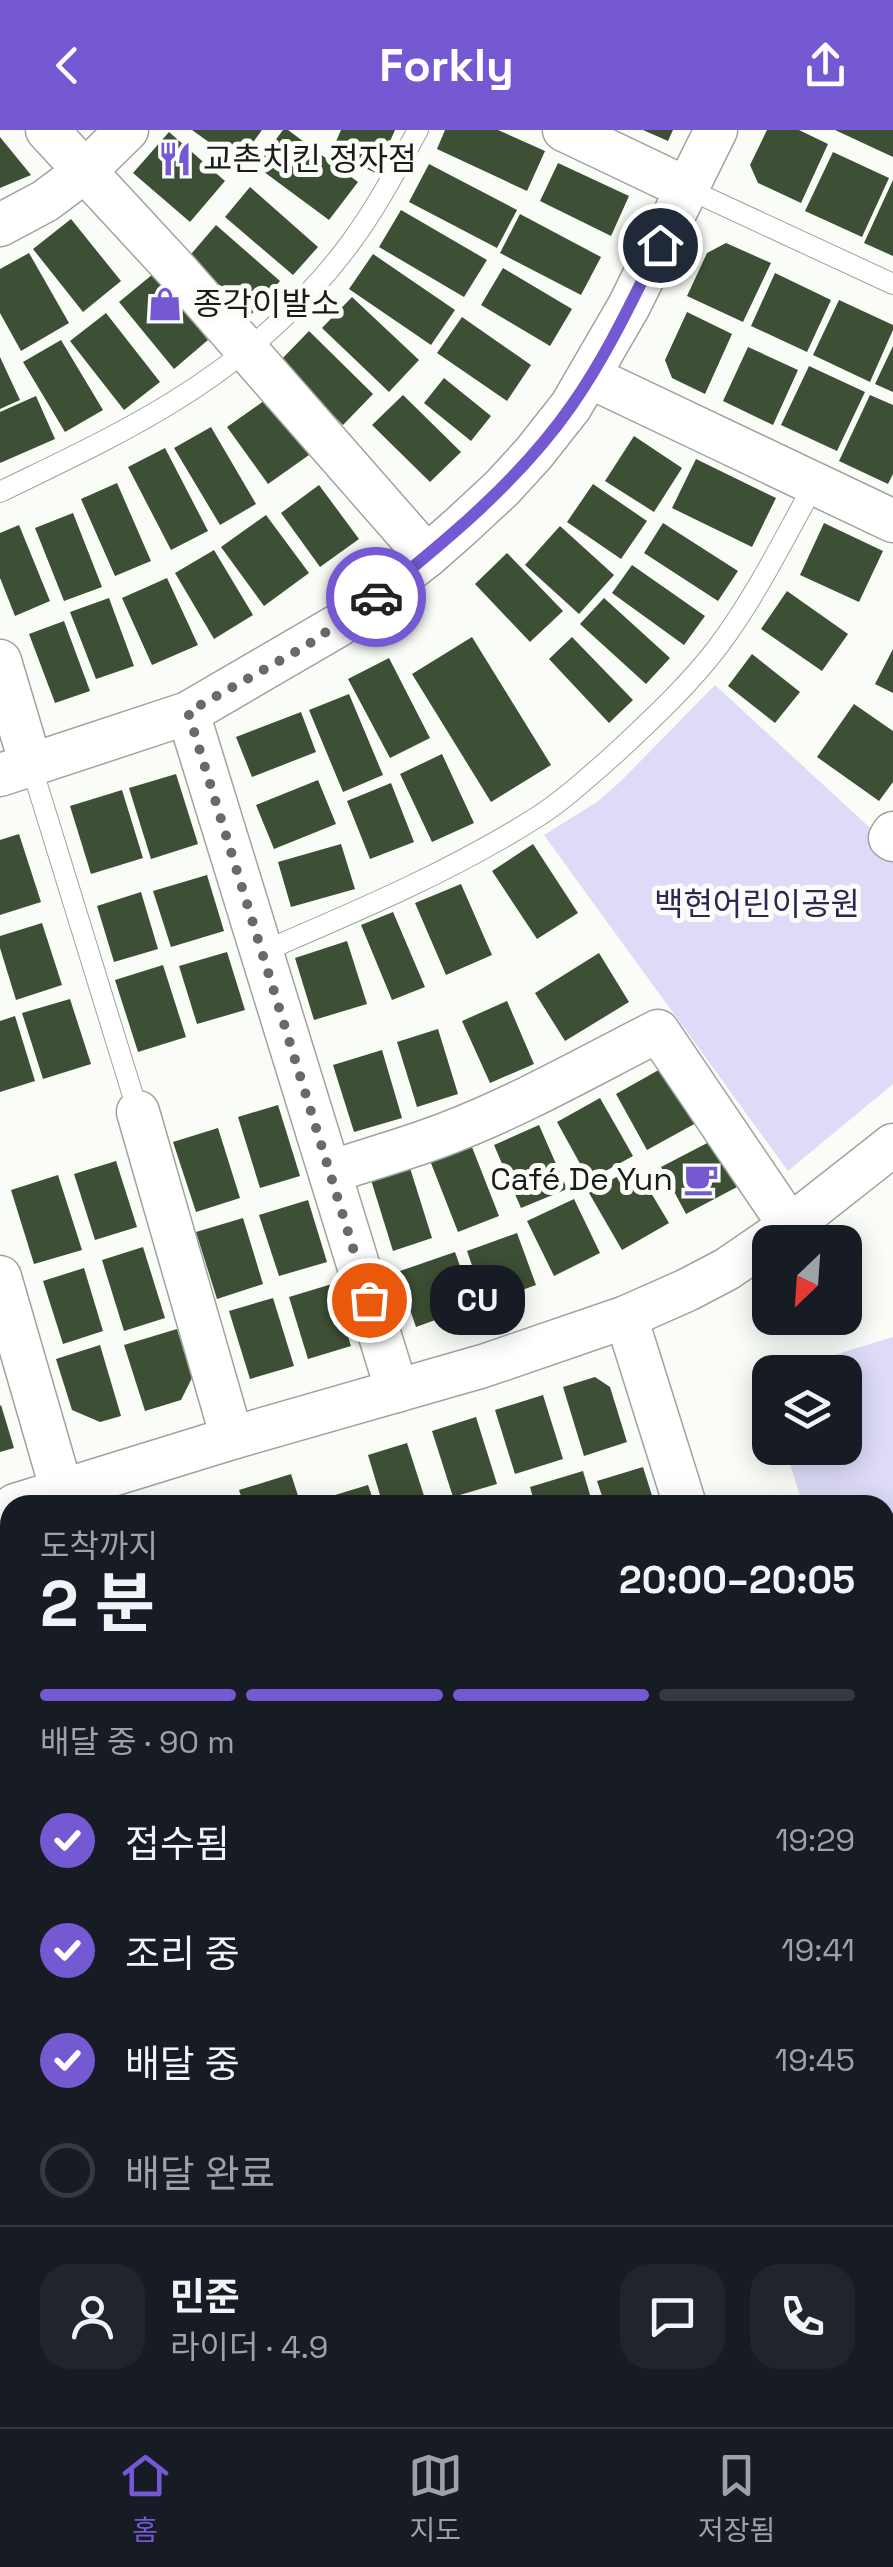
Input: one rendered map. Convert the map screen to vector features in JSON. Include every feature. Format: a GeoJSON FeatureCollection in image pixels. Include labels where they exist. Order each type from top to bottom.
{"type":"FeatureCollection","features":[{"type":"Feature","properties":{"kind":"street"},"geometry":{"type":"LineString","coordinates":[[48,130],[427,556]]}},
{"type":"Feature","properties":{"kind":"street"},"geometry":{"type":"LineString","coordinates":[[0,225],[45,201],[84,172],[127,130]]}},
{"type":"Feature","properties":{"kind":"street"},"geometry":{"type":"LineString","coordinates":[[564,130],[688,190]]}},
{"type":"Feature","properties":{"kind":"street"},"geometry":{"type":"LineString","coordinates":[[0,661],[16,770],[188,712],[339,624],[427,556],[502,488],[571,406],[629,306],[716,130]]}},
{"type":"Feature","properties":{"kind":"street"},"geometry":{"type":"LineString","coordinates":[[590,376],[893,521]]}},
{"type":"Feature","properties":{"kind":"street"},"geometry":{"type":"LineString","coordinates":[[188,712],[397,1391]]}},
{"type":"Feature","properties":{"kind":"street"},"geometry":{"type":"LineString","coordinates":[[330,1172],[448,1134],[556,1085],[658,1031],[789,1225]]}},
{"type":"Feature","properties":{"kind":"street"},"geometry":{"type":"LineString","coordinates":[[138,1112],[232,1438]]}},
{"type":"Feature","properties":{"kind":"street"},"geometry":{"type":"LineString","coordinates":[[791,1225],[893,1145]]}},
{"type":"Feature","properties":{"kind":"street"},"geometry":{"type":"LineString","coordinates":[[71,1495],[232,1438],[482,1366],[626,1316],[687,1290],[752,1252]]}},
{"type":"Feature","properties":{"kind":"street"},"geometry":{"type":"LineString","coordinates":[[0,1277],[62,1495]]}},
{"type":"Feature","properties":{"kind":"street"},"geometry":{"type":"LineString","coordinates":[[626,1316],[682,1495]]}},
{"type":"Feature","properties":{"kind":"lane"},"geometry":{"type":"LineString","coordinates":[[0,492],[177,400],[284,316],[351,242],[418,130]]}},
{"type":"Feature","properties":{"kind":"lane"},"geometry":{"type":"LineString","coordinates":[[688,190],[893,284]]}},
{"type":"Feature","properties":{"kind":"lane"},"geometry":{"type":"LineString","coordinates":[[262,952],[452,867],[538,817],[610,758],[690,681],[717,648],[745,608],[814,485]]}},
{"type":"Feature","properties":{"kind":"lane"},"geometry":{"type":"LineString","coordinates":[[16,770],[138,1112]]}},
{"type":"Feature","properties":{"kind":"green space","name":"백현어린이공원"},"geometry":{"type":"Polygon","coordinates":[[[715,685],[893,849],[893,1084],[788,1171],[544,835],[597,802],[621,781],[715,685]]]}},
{"type":"Feature","properties":{"kind":"green space"},"geometry":{"type":"Polygon","coordinates":[[[893,1337],[893,1495],[800,1495],[790,1465],[862,1465],[862,1355],[834,1355],[893,1337]]]}},
{"type":"Feature","properties":{"kind":"building"},"geometry":{"type":"Polygon","coordinates":[[[192,130],[262,130],[238,163],[192,130]]]}},
{"type":"Feature","properties":{"kind":"building"},"geometry":{"type":"Polygon","coordinates":[[[283,130],[358,182],[329,220],[256,166],[283,130]]]}},
{"type":"Feature","properties":{"kind":"building"},"geometry":{"type":"Polygon","coordinates":[[[341,130],[395,130],[376,173],[331,153],[341,130]]]}},
{"type":"Feature","properties":{"kind":"building"},"geometry":{"type":"Polygon","coordinates":[[[445,130],[498,130],[545,151],[527,191],[437,149],[445,130]]]}},
{"type":"Feature","properties":{"kind":"building"},"geometry":{"type":"Polygon","coordinates":[[[643,130],[673,130],[668,141],[643,130]]]}},
{"type":"Feature","properties":{"kind":"building"},"geometry":{"type":"Polygon","coordinates":[[[767,130],[799,130],[828,144],[801,203],[758,183],[750,165],[767,130]]]}},
{"type":"Feature","properties":{"kind":"building"},"geometry":{"type":"Polygon","coordinates":[[[835,130],[893,130],[893,157],[835,130]]]}},
{"type":"Feature","properties":{"kind":"building"},"geometry":{"type":"Polygon","coordinates":[[[169,132],[225,181],[190,222],[133,173],[169,132]]]}},
{"type":"Feature","properties":{"kind":"building"},"geometry":{"type":"Polygon","coordinates":[[[0,137],[31,175],[0,188],[0,137]]]}},
{"type":"Feature","properties":{"kind":"building"},"geometry":{"type":"Polygon","coordinates":[[[833,152],[889,178],[862,237],[805,211],[833,152]]]}},
{"type":"Feature","properties":{"kind":"building"},"geometry":{"type":"Polygon","coordinates":[[[558,163],[629,196],[611,236],[540,201],[558,163]]]}},
{"type":"Feature","properties":{"kind":"building"},"geometry":{"type":"Polygon","coordinates":[[[429,164],[517,210],[497,248],[409,202],[429,164]]]}},
{"type":"Feature","properties":{"kind":"building"},"geometry":{"type":"Polygon","coordinates":[[[893,180],[893,256],[864,243],[893,180]]]}},
{"type":"Feature","properties":{"kind":"building"},"geometry":{"type":"Polygon","coordinates":[[[250,187],[318,247],[293,275],[225,217],[250,187]]]}},
{"type":"Feature","properties":{"kind":"building"},"geometry":{"type":"Polygon","coordinates":[[[401,210],[487,260],[464,297],[379,247],[401,210]]]}},
{"type":"Feature","properties":{"kind":"building"},"geometry":{"type":"Polygon","coordinates":[[[520,214],[601,257],[581,295],[500,253],[520,214]]]}},
{"type":"Feature","properties":{"kind":"building"},"geometry":{"type":"Polygon","coordinates":[[[71,219],[121,281],[83,312],[33,249],[71,219]]]}},
{"type":"Feature","properties":{"kind":"building"},"geometry":{"type":"Polygon","coordinates":[[[216,225],[280,281],[250,316],[186,260],[216,225]]]}},
{"type":"Feature","properties":{"kind":"building"},"geometry":{"type":"Polygon","coordinates":[[[726,243],[771,263],[743,322],[687,296],[707,253],[726,243]]]}},
{"type":"Feature","properties":{"kind":"building"},"geometry":{"type":"Polygon","coordinates":[[[29,253],[69,323],[21,351],[0,313],[0,269],[29,253]]]}},
{"type":"Feature","properties":{"kind":"building"},"geometry":{"type":"Polygon","coordinates":[[[373,254],[455,310],[431,345],[349,289],[373,254]]]}},
{"type":"Feature","properties":{"kind":"building"},"geometry":{"type":"Polygon","coordinates":[[[503,268],[572,309],[550,346],[481,305],[503,268]]]}},
{"type":"Feature","properties":{"kind":"building"},"geometry":{"type":"Polygon","coordinates":[[[775,273],[831,300],[807,352],[751,326],[775,273]]]}},
{"type":"Feature","properties":{"kind":"building"},"geometry":{"type":"Polygon","coordinates":[[[153,274],[208,340],[174,369],[119,302],[153,274]]]}},
{"type":"Feature","properties":{"kind":"building"},"geometry":{"type":"Polygon","coordinates":[[[352,297],[419,360],[389,392],[322,328],[352,297]]]}},
{"type":"Feature","properties":{"kind":"building"},"geometry":{"type":"Polygon","coordinates":[[[839,300],[893,325],[870,382],[813,355],[839,300]]]}},
{"type":"Feature","properties":{"kind":"building"},"geometry":{"type":"Polygon","coordinates":[[[687,312],[732,334],[705,394],[672,378],[665,360],[687,312]]]}},
{"type":"Feature","properties":{"kind":"building"},"geometry":{"type":"Polygon","coordinates":[[[106,313],[160,382],[124,410],[70,341],[106,313]]]}},
{"type":"Feature","properties":{"kind":"building"},"geometry":{"type":"Polygon","coordinates":[[[462,317],[531,365],[507,401],[437,353],[462,317]]]}},
{"type":"Feature","properties":{"kind":"building"},"geometry":{"type":"Polygon","coordinates":[[[309,331],[373,394],[343,425],[279,362],[309,331]]]}},
{"type":"Feature","properties":{"kind":"building"},"geometry":{"type":"Polygon","coordinates":[[[61,340],[103,410],[65,432],[23,362],[61,340]]]}},
{"type":"Feature","properties":{"kind":"building"},"geometry":{"type":"Polygon","coordinates":[[[893,346],[893,392],[875,384],[893,346]]]}},
{"type":"Feature","properties":{"kind":"building"},"geometry":{"type":"Polygon","coordinates":[[[748,347],[798,370],[773,425],[723,401],[748,347]]]}},
{"type":"Feature","properties":{"kind":"building"},"geometry":{"type":"Polygon","coordinates":[[[0,357],[20,400],[0,409],[0,357]]]}},
{"type":"Feature","properties":{"kind":"building"},"geometry":{"type":"Polygon","coordinates":[[[809,366],[865,392],[837,451],[781,425],[809,366]]]}},
{"type":"Feature","properties":{"kind":"building"},"geometry":{"type":"Polygon","coordinates":[[[444,378],[491,416],[471,441],[424,403],[444,378]]]}},
{"type":"Feature","properties":{"kind":"building"},"geometry":{"type":"Polygon","coordinates":[[[403,395],[461,452],[430,482],[372,425],[403,395]]]}},
{"type":"Feature","properties":{"kind":"building"},"geometry":{"type":"Polygon","coordinates":[[[870,395],[893,405],[893,474],[888,484],[839,461],[870,395]]]}},
{"type":"Feature","properties":{"kind":"building"},"geometry":{"type":"Polygon","coordinates":[[[36,396],[55,439],[0,463],[0,412],[36,396]]]}},
{"type":"Feature","properties":{"kind":"building"},"geometry":{"type":"Polygon","coordinates":[[[268,398],[309,455],[268,484],[227,427],[268,398]]]}},
{"type":"Feature","properties":{"kind":"building"},"geometry":{"type":"Polygon","coordinates":[[[211,427],[256,504],[220,525],[174,448],[211,427]]]}},
{"type":"Feature","properties":{"kind":"building"},"geometry":{"type":"Polygon","coordinates":[[[634,436],[682,468],[654,512],[605,481],[634,436]]]}},
{"type":"Feature","properties":{"kind":"building"},"geometry":{"type":"Polygon","coordinates":[[[165,448],[208,531],[171,550],[128,467],[165,448]]]}},
{"type":"Feature","properties":{"kind":"building"},"geometry":{"type":"Polygon","coordinates":[[[696,459],[776,498],[752,547],[672,508],[696,459]]]}},
{"type":"Feature","properties":{"kind":"building"},"geometry":{"type":"Polygon","coordinates":[[[117,483],[151,561],[115,576],[81,499],[117,483]]]}},
{"type":"Feature","properties":{"kind":"building"},"geometry":{"type":"Polygon","coordinates":[[[593,484],[647,521],[621,559],[567,522],[593,484]]]}},
{"type":"Feature","properties":{"kind":"building"},"geometry":{"type":"Polygon","coordinates":[[[319,485],[359,539],[320,567],[281,513],[319,485]]]}},
{"type":"Feature","properties":{"kind":"building"},"geometry":{"type":"Polygon","coordinates":[[[73,513],[102,587],[64,601],[35,528],[73,513]]]}},
{"type":"Feature","properties":{"kind":"building"},"geometry":{"type":"Polygon","coordinates":[[[266,515],[309,573],[264,606],[221,547],[266,515]]]}},
{"type":"Feature","properties":{"kind":"building"},"geometry":{"type":"Polygon","coordinates":[[[663,523],[738,571],[718,601],[644,553],[663,523]]]}},
{"type":"Feature","properties":{"kind":"building"},"geometry":{"type":"Polygon","coordinates":[[[824,523],[883,551],[859,602],[800,575],[824,523]]]}},
{"type":"Feature","properties":{"kind":"building"},"geometry":{"type":"Polygon","coordinates":[[[19,525],[50,601],[15,616],[0,578],[0,533],[19,525]]]}},
{"type":"Feature","properties":{"kind":"building"},"geometry":{"type":"Polygon","coordinates":[[[560,526],[614,575],[579,614],[525,565],[560,526]]]}},
{"type":"Feature","properties":{"kind":"building"},"geometry":{"type":"Polygon","coordinates":[[[214,550],[253,615],[214,639],[175,573],[214,550]]]}},
{"type":"Feature","properties":{"kind":"building"},"geometry":{"type":"Polygon","coordinates":[[[507,553],[563,611],[530,642],[475,584],[507,553]]]}},
{"type":"Feature","properties":{"kind":"building"},"geometry":{"type":"Polygon","coordinates":[[[632,565],[705,616],[684,645],[612,593],[632,565]]]}},
{"type":"Feature","properties":{"kind":"building"},"geometry":{"type":"Polygon","coordinates":[[[167,578],[198,645],[152,665],[122,598],[167,578]]]}},
{"type":"Feature","properties":{"kind":"building"},"geometry":{"type":"Polygon","coordinates":[[[787,591],[848,634],[822,671],[761,629],[787,591]]]}},
{"type":"Feature","properties":{"kind":"building"},"geometry":{"type":"Polygon","coordinates":[[[109,598],[134,666],[96,679],[70,612],[109,598]]]}},
{"type":"Feature","properties":{"kind":"building"},"geometry":{"type":"Polygon","coordinates":[[[604,598],[670,658],[646,684],[580,624],[604,598]]]}},
{"type":"Feature","properties":{"kind":"building"},"geometry":{"type":"Polygon","coordinates":[[[64,621],[90,691],[55,703],[29,634],[64,621]]]}},
{"type":"Feature","properties":{"kind":"building"},"geometry":{"type":"Polygon","coordinates":[[[472,637],[551,765],[491,802],[412,674],[472,637]]]}},
{"type":"Feature","properties":{"kind":"building"},"geometry":{"type":"Polygon","coordinates":[[[572,637],[633,700],[609,723],[549,659],[572,637]]]}},
{"type":"Feature","properties":{"kind":"building"},"geometry":{"type":"Polygon","coordinates":[[[893,649],[893,693],[875,684],[893,649]]]}},
{"type":"Feature","properties":{"kind":"building"},"geometry":{"type":"Polygon","coordinates":[[[752,654],[800,692],[775,723],[728,686],[752,654]]]}},
{"type":"Feature","properties":{"kind":"building"},"geometry":{"type":"Polygon","coordinates":[[[389,658],[430,738],[390,758],[348,679],[389,658]]]}},
{"type":"Feature","properties":{"kind":"building"},"geometry":{"type":"Polygon","coordinates":[[[349,694],[383,775],[343,792],[309,710],[349,694]]]}},
{"type":"Feature","properties":{"kind":"building"},"geometry":{"type":"Polygon","coordinates":[[[854,704],[893,731],[893,782],[879,801],[817,757],[854,704]]]}},
{"type":"Feature","properties":{"kind":"building"},"geometry":{"type":"Polygon","coordinates":[[[301,712],[316,752],[252,777],[236,737],[301,712]]]}},
{"type":"Feature","properties":{"kind":"building"},"geometry":{"type":"Polygon","coordinates":[[[442,754],[474,823],[432,842],[400,774],[442,754]]]}},
{"type":"Feature","properties":{"kind":"building"},"geometry":{"type":"Polygon","coordinates":[[[176,774],[198,844],[151,859],[129,788],[176,774]]]}},
{"type":"Feature","properties":{"kind":"building"},"geometry":{"type":"Polygon","coordinates":[[[318,780],[336,824],[274,849],[256,805],[318,780]]]}},
{"type":"Feature","properties":{"kind":"building"},"geometry":{"type":"Polygon","coordinates":[[[391,783],[414,842],[370,859],[347,801],[391,783]]]}},
{"type":"Feature","properties":{"kind":"building"},"geometry":{"type":"Polygon","coordinates":[[[122,790],[143,858],[91,874],[70,806],[122,790]]]}},
{"type":"Feature","properties":{"kind":"building"},"geometry":{"type":"Polygon","coordinates":[[[19,834],[41,902],[0,915],[0,840],[19,834]]]}},
{"type":"Feature","properties":{"kind":"building"},"geometry":{"type":"Polygon","coordinates":[[[341,844],[355,889],[291,907],[278,862],[341,844]]]}},
{"type":"Feature","properties":{"kind":"building"},"geometry":{"type":"Polygon","coordinates":[[[533,844],[578,913],[537,939],[492,871],[533,844]]]}},
{"type":"Feature","properties":{"kind":"building"},"geometry":{"type":"Polygon","coordinates":[[[207,875],[224,931],[171,947],[153,891],[207,875]]]}},
{"type":"Feature","properties":{"kind":"building"},"geometry":{"type":"Polygon","coordinates":[[[461,884],[492,955],[446,975],[415,903],[461,884]]]}},
{"type":"Feature","properties":{"kind":"building"},"geometry":{"type":"Polygon","coordinates":[[[141,892],[158,949],[114,962],[97,906],[141,892]]]}},
{"type":"Feature","properties":{"kind":"building"},"geometry":{"type":"Polygon","coordinates":[[[393,912],[425,987],[392,1000],[361,925],[393,912]]]}},
{"type":"Feature","properties":{"kind":"building"},"geometry":{"type":"Polygon","coordinates":[[[42,923],[62,985],[16,1000],[0,936],[42,923]]]}},
{"type":"Feature","properties":{"kind":"building"},"geometry":{"type":"Polygon","coordinates":[[[347,941],[367,1004],[314,1020],[295,958],[347,941]]]}},
{"type":"Feature","properties":{"kind":"building"},"geometry":{"type":"Polygon","coordinates":[[[227,952],[245,1010],[197,1024],[179,966],[227,952]]]}},
{"type":"Feature","properties":{"kind":"building"},"geometry":{"type":"Polygon","coordinates":[[[599,953],[629,1002],[565,1041],[535,993],[599,953]]]}},
{"type":"Feature","properties":{"kind":"building"},"geometry":{"type":"Polygon","coordinates":[[[163,965],[186,1037],[138,1052],[115,980],[163,965]]]}},
{"type":"Feature","properties":{"kind":"building"},"geometry":{"type":"Polygon","coordinates":[[[70,999],[91,1064],[43,1079],[22,1013],[70,999]]]}},
{"type":"Feature","properties":{"kind":"building"},"geometry":{"type":"Polygon","coordinates":[[[507,1001],[534,1064],[490,1083],[462,1021],[507,1001]]]}},
{"type":"Feature","properties":{"kind":"building"},"geometry":{"type":"Polygon","coordinates":[[[15,1016],[35,1081],[0,1092],[0,1021],[15,1016]]]}},
{"type":"Feature","properties":{"kind":"building"},"geometry":{"type":"Polygon","coordinates":[[[438,1029],[458,1094],[417,1107],[397,1042],[438,1029]]]}},
{"type":"Feature","properties":{"kind":"building"},"geometry":{"type":"Polygon","coordinates":[[[382,1050],[402,1118],[354,1132],[333,1065],[382,1050]]]}},
{"type":"Feature","properties":{"kind":"building"},"geometry":{"type":"Polygon","coordinates":[[[664,1067],[696,1123],[647,1150],[616,1094],[664,1067]]]}},
{"type":"Feature","properties":{"kind":"building"},"geometry":{"type":"Polygon","coordinates":[[[600,1098],[633,1156],[589,1180],[557,1122],[600,1098]]]}},
{"type":"Feature","properties":{"kind":"building"},"geometry":{"type":"Polygon","coordinates":[[[278,1105],[300,1176],[260,1188],[238,1117],[278,1105]]]}},
{"type":"Feature","properties":{"kind":"building"},"geometry":{"type":"Polygon","coordinates":[[[539,1125],[567,1189],[521,1208],[494,1145],[539,1125]]]}},
{"type":"Feature","properties":{"kind":"building"},"geometry":{"type":"Polygon","coordinates":[[[218,1128],[240,1198],[196,1212],[173,1142],[218,1128]]]}},
{"type":"Feature","properties":{"kind":"building"},"geometry":{"type":"Polygon","coordinates":[[[713,1140],[737,1187],[686,1214],[661,1167],[713,1140]]]}},
{"type":"Feature","properties":{"kind":"building"},"geometry":{"type":"Polygon","coordinates":[[[470,1142],[499,1216],[458,1232],[429,1158],[470,1142]]]}},
{"type":"Feature","properties":{"kind":"building"},"geometry":{"type":"Polygon","coordinates":[[[116,1161],[137,1227],[95,1240],[74,1174],[116,1161]]]}},
{"type":"Feature","properties":{"kind":"building"},"geometry":{"type":"Polygon","coordinates":[[[635,1166],[669,1223],[622,1250],[589,1193],[635,1166]]]}},
{"type":"Feature","properties":{"kind":"building"},"geometry":{"type":"Polygon","coordinates":[[[410,1168],[432,1238],[393,1251],[371,1180],[410,1168]]]}},
{"type":"Feature","properties":{"kind":"building"},"geometry":{"type":"Polygon","coordinates":[[[58,1175],[82,1250],[34,1264],[11,1190],[58,1175]]]}},
{"type":"Feature","properties":{"kind":"building"},"geometry":{"type":"Polygon","coordinates":[[[574,1199],[600,1253],[554,1276],[527,1221],[574,1199]]]}},
{"type":"Feature","properties":{"kind":"building"},"geometry":{"type":"Polygon","coordinates":[[[308,1200],[327,1262],[279,1276],[259,1215],[308,1200]]]}},
{"type":"Feature","properties":{"kind":"building"},"geometry":{"type":"Polygon","coordinates":[[[243,1218],[263,1284],[217,1299],[196,1232],[243,1218]]]}},
{"type":"Feature","properties":{"kind":"building"},"geometry":{"type":"Polygon","coordinates":[[[517,1233],[536,1285],[485,1303],[467,1251],[517,1233]]]}},
{"type":"Feature","properties":{"kind":"building"},"geometry":{"type":"Polygon","coordinates":[[[143,1247],[165,1318],[124,1331],[102,1260],[143,1247]]]}},
{"type":"Feature","properties":{"kind":"building"},"geometry":{"type":"Polygon","coordinates":[[[455,1252],[474,1306],[416,1327],[397,1272],[455,1252]]]}},
{"type":"Feature","properties":{"kind":"building"},"geometry":{"type":"Polygon","coordinates":[[[84,1268],[103,1331],[63,1344],[43,1281],[84,1268]]]}},
{"type":"Feature","properties":{"kind":"building"},"geometry":{"type":"Polygon","coordinates":[[[332,1284],[351,1346],[308,1359],[289,1297],[332,1284]]]}},
{"type":"Feature","properties":{"kind":"building"},"geometry":{"type":"Polygon","coordinates":[[[273,1298],[294,1366],[250,1379],[229,1311],[273,1298]]]}},
{"type":"Feature","properties":{"kind":"building"},"geometry":{"type":"Polygon","coordinates":[[[177,1329],[192,1378],[181,1400],[145,1411],[124,1345],[177,1329]]]}},
{"type":"Feature","properties":{"kind":"building"},"geometry":{"type":"Polygon","coordinates":[[[100,1345],[121,1416],[100,1422],[72,1410],[56,1359],[100,1345]]]}},
{"type":"Feature","properties":{"kind":"building"},"geometry":{"type":"Polygon","coordinates":[[[595,1377],[610,1387],[627,1442],[584,1456],[563,1387],[595,1377]]]}},
{"type":"Feature","properties":{"kind":"building"},"geometry":{"type":"Polygon","coordinates":[[[543,1395],[563,1459],[515,1474],[495,1410],[543,1395]]]}},
{"type":"Feature","properties":{"kind":"building"},"geometry":{"type":"Polygon","coordinates":[[[0,1406],[14,1448],[0,1452],[0,1406]]]}},
{"type":"Feature","properties":{"kind":"building"},"geometry":{"type":"Polygon","coordinates":[[[476,1417],[497,1484],[452,1495],[432,1431],[476,1417]]]}},
{"type":"Feature","properties":{"kind":"building"},"geometry":{"type":"Polygon","coordinates":[[[407,1443],[424,1495],[380,1495],[368,1455],[407,1443]]]}},
{"type":"Feature","properties":{"kind":"building"},"geometry":{"type":"Polygon","coordinates":[[[643,1467],[652,1495],[602,1495],[597,1481],[643,1467]]]}},
{"type":"Feature","properties":{"kind":"building"},"geometry":{"type":"Polygon","coordinates":[[[583,1471],[590,1495],[532,1495],[530,1487],[583,1471]]]}},
{"type":"Feature","properties":{"kind":"building"},"geometry":{"type":"Polygon","coordinates":[[[291,1474],[298,1495],[241,1495],[239,1490],[291,1474]]]}},
{"type":"Feature","properties":{"kind":"building"},"geometry":{"type":"Polygon","coordinates":[[[368,1485],[372,1495],[335,1495],[368,1485]]]}},
{"type":"Feature","properties":{"kind":"way so far"},"geometry":{"type":"LineString","coordinates":[[369,1300],[188,712],[306,646],[376,597]]}},
{"type":"Feature","properties":{"kind":"place","name":"교촌치킨 정자점"},"geometry":{"type":"Point","coordinates":[175,159]}},
{"type":"Feature","properties":{"kind":"place","name":"종각이발소"},"geometry":{"type":"Point","coordinates":[165,304]}},
{"type":"Feature","properties":{"kind":"place","name":"Café De Yun"},"geometry":{"type":"Point","coordinates":[701,1179]}},
{"type":"Feature","properties":{"kind":"place","name":"CU"},"geometry":{"type":"Point","coordinates":[369,1300]}},
{"type":"Feature","properties":{"kind":"route"},"geometry":{"type":"LineString","coordinates":[[376,597],[460,527],[534,453],[590,376],[660,245]]}}]}
